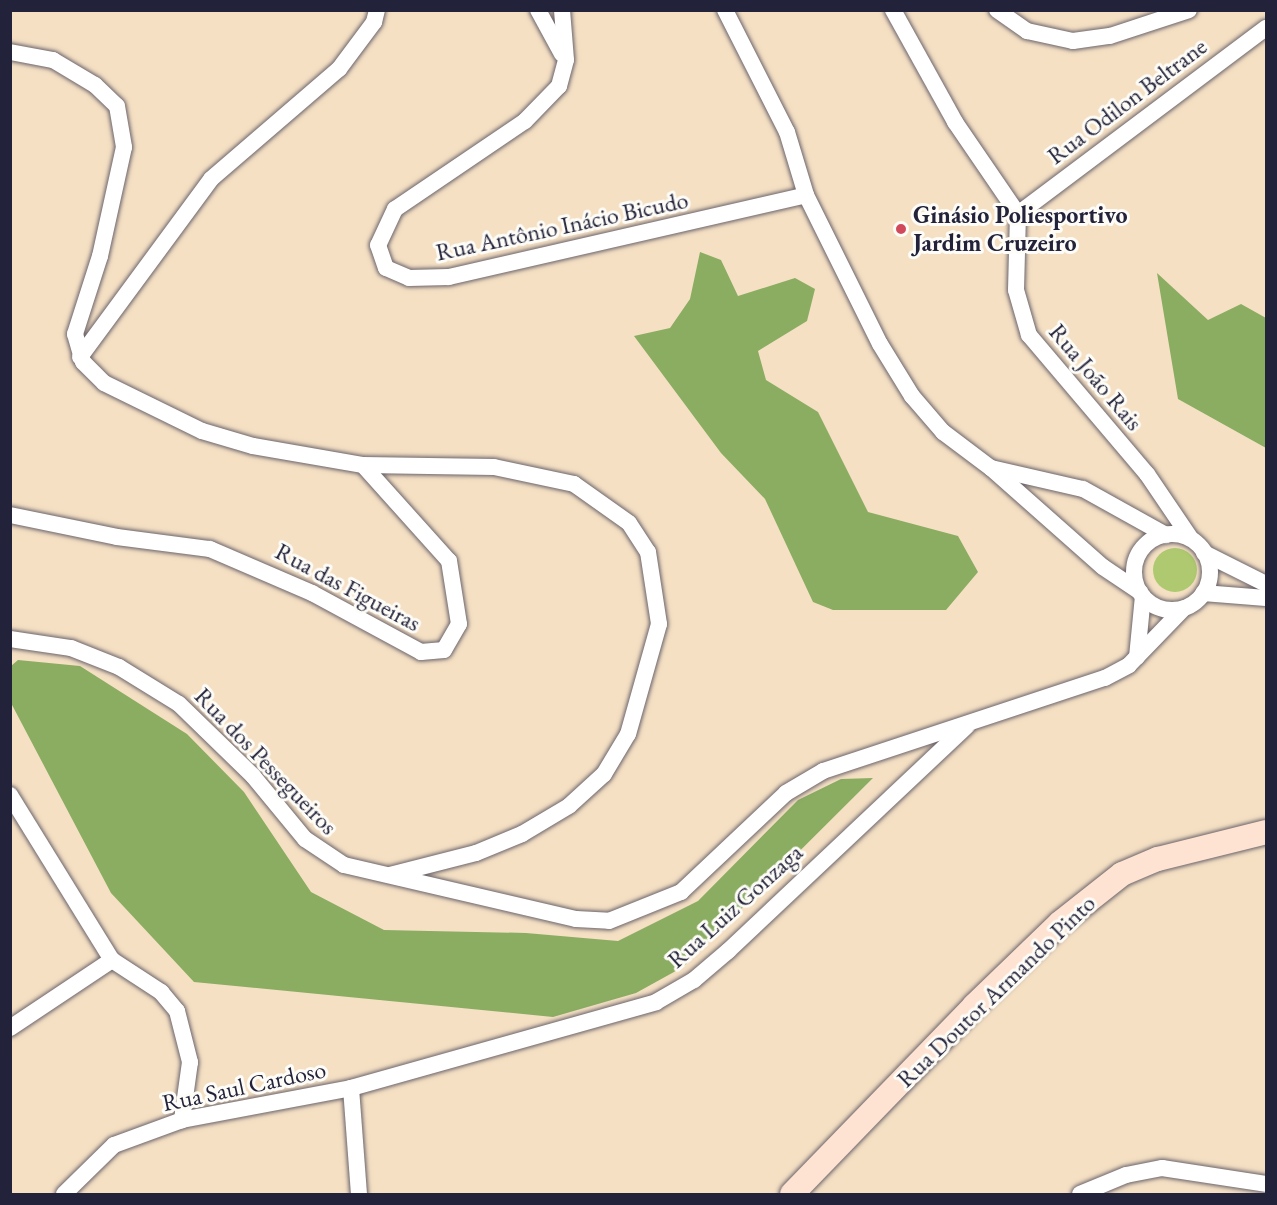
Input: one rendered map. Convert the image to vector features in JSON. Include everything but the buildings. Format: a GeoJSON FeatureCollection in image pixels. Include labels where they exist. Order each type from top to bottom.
{"type":"FeatureCollection","features":[{"type":"Feature","properties":{"kind":"main road","name":"Rua Doutor Armando Pinto"},"geometry":{"type":"LineString","coordinates":[[792,1194],[974,1006],[1060,923],[1122,874],[1158,858],[1266,832]]}},
{"type":"Feature","properties":{"kind":"street"},"geometry":{"type":"LineString","coordinates":[[80,357],[211,179],[339,69],[374,22],[377,10]]}},
{"type":"Feature","properties":{"kind":"street"},"geometry":{"type":"LineString","coordinates":[[538,10],[566,60]]}},
{"type":"Feature","properties":{"kind":"street","name":"Rua Antônio Inácio Bicudo"},"geometry":{"type":"LineString","coordinates":[[562,10],[566,60],[559,86],[525,121],[395,209],[378,245],[386,268],[409,278],[449,277],[806,195]]}},
{"type":"Feature","properties":{"kind":"street"},"geometry":{"type":"LineString","coordinates":[[725,10],[787,132],[806,195],[880,344],[912,396],[943,432],[991,468],[1103,567],[1160,608],[1184,608],[1203,593],[1210,570],[1204,553]]}},
{"type":"Feature","properties":{"kind":"street"},"geometry":{"type":"LineString","coordinates":[[893,10],[933,85],[1018,214]]}},
{"type":"Feature","properties":{"kind":"street"},"geometry":{"type":"LineString","coordinates":[[998,10],[1027,32],[1072,41],[1110,36],[1189,10]]}},
{"type":"Feature","properties":{"kind":"street","name":"Rua Odilon Beltrane"},"geometry":{"type":"LineString","coordinates":[[1018,214],[1266,28]]}},
{"type":"Feature","properties":{"kind":"street"},"geometry":{"type":"LineString","coordinates":[[10,52],[53,60],[95,85],[117,106],[124,147],[100,256],[77,316],[80,357],[111,387],[202,431],[253,446],[363,465],[494,467],[574,484],[629,523],[648,552],[658,588],[659,624],[648,671],[628,734],[604,774],[569,806],[522,834],[476,853],[390,875]]}},
{"type":"Feature","properties":{"kind":"street","name":"Rua João Rais"},"geometry":{"type":"LineString","coordinates":[[1018,214],[1016,290],[1029,335],[1147,474],[1191,539]]}},
{"type":"Feature","properties":{"kind":"street","name":"Rua das Figueiras"},"geometry":{"type":"LineString","coordinates":[[10,515],[105,535],[210,549],[312,593],[421,652],[444,650],[459,624],[449,561],[363,465]]}},
{"type":"Feature","properties":{"kind":"street"},"geometry":{"type":"LineString","coordinates":[[991,468],[1083,489],[1166,535],[1191,539],[1204,553],[1266,584]]}},
{"type":"Feature","properties":{"kind":"street"},"geometry":{"type":"LineString","coordinates":[[1137,657],[1141,594],[1134,570],[1137,557],[1144,547],[1166,535]]}},
{"type":"Feature","properties":{"kind":"street"},"geometry":{"type":"LineString","coordinates":[[1203,593],[1266,597]]}},
{"type":"Feature","properties":{"kind":"street","name":"Rua dos Pessegueiros"},"geometry":{"type":"LineString","coordinates":[[10,639],[80,651],[119,667],[179,704],[253,776],[305,840],[344,865],[576,919],[609,921],[640,913],[681,892],[786,793],[823,771],[1105,678],[1137,657],[1184,608]]}},
{"type":"Feature","properties":{"kind":"street","name":"Rua Luiz Gonzaga"},"geometry":{"type":"LineString","coordinates":[[351,1088],[656,1002],[694,980],[970,724]]}},
{"type":"Feature","properties":{"kind":"street"},"geometry":{"type":"LineString","coordinates":[[10,795],[112,960],[161,992],[177,1011],[190,1062],[182,1120]]}},
{"type":"Feature","properties":{"kind":"street"},"geometry":{"type":"LineString","coordinates":[[10,1028],[112,960]]}},
{"type":"Feature","properties":{"kind":"street","name":"Rua Saul Cardoso"},"geometry":{"type":"LineString","coordinates":[[64,1194],[114,1145],[182,1120],[351,1088],[359,1194]]}},
{"type":"Feature","properties":{"kind":"street"},"geometry":{"type":"LineString","coordinates":[[1080,1194],[1126,1175],[1162,1168],[1264,1188]]}},
{"type":"Feature","properties":{"kind":"green space"},"geometry":{"type":"Polygon","coordinates":[[[700,252],[721,260],[738,296],[795,278],[815,289],[807,321],[758,351],[766,380],[818,412],[868,512],[958,536],[978,572],[946,610],[833,610],[813,602],[765,499],[721,453],[634,336],[670,328],[690,299],[700,252]]]}},
{"type":"Feature","properties":{"kind":"green space"},"geometry":{"type":"Polygon","coordinates":[[[1157,273],[1208,320],[1241,304],[1266,318],[1266,448],[1178,399],[1157,273]]]}},
{"type":"Feature","properties":{"kind":"green space"},"geometry":{"type":"Polygon","coordinates":[[[1175,548],[1190,555],[1197,570],[1190,585],[1175,592],[1160,585],[1153,570],[1160,555],[1175,548]]]}},
{"type":"Feature","properties":{"kind":"green space"},"geometry":{"type":"Polygon","coordinates":[[[18,660],[80,666],[187,734],[244,792],[311,892],[384,930],[526,933],[618,941],[698,901],[798,800],[841,779],[873,778],[683,967],[636,993],[553,1017],[194,982],[111,893],[11,703],[11,666],[18,660]]]}},
{"type":"Feature","properties":{"kind":"place","name":"Ginásio Poliesportivo Jardim Cruzeiro"},"geometry":{"type":"Point","coordinates":[901,229]}}]}
